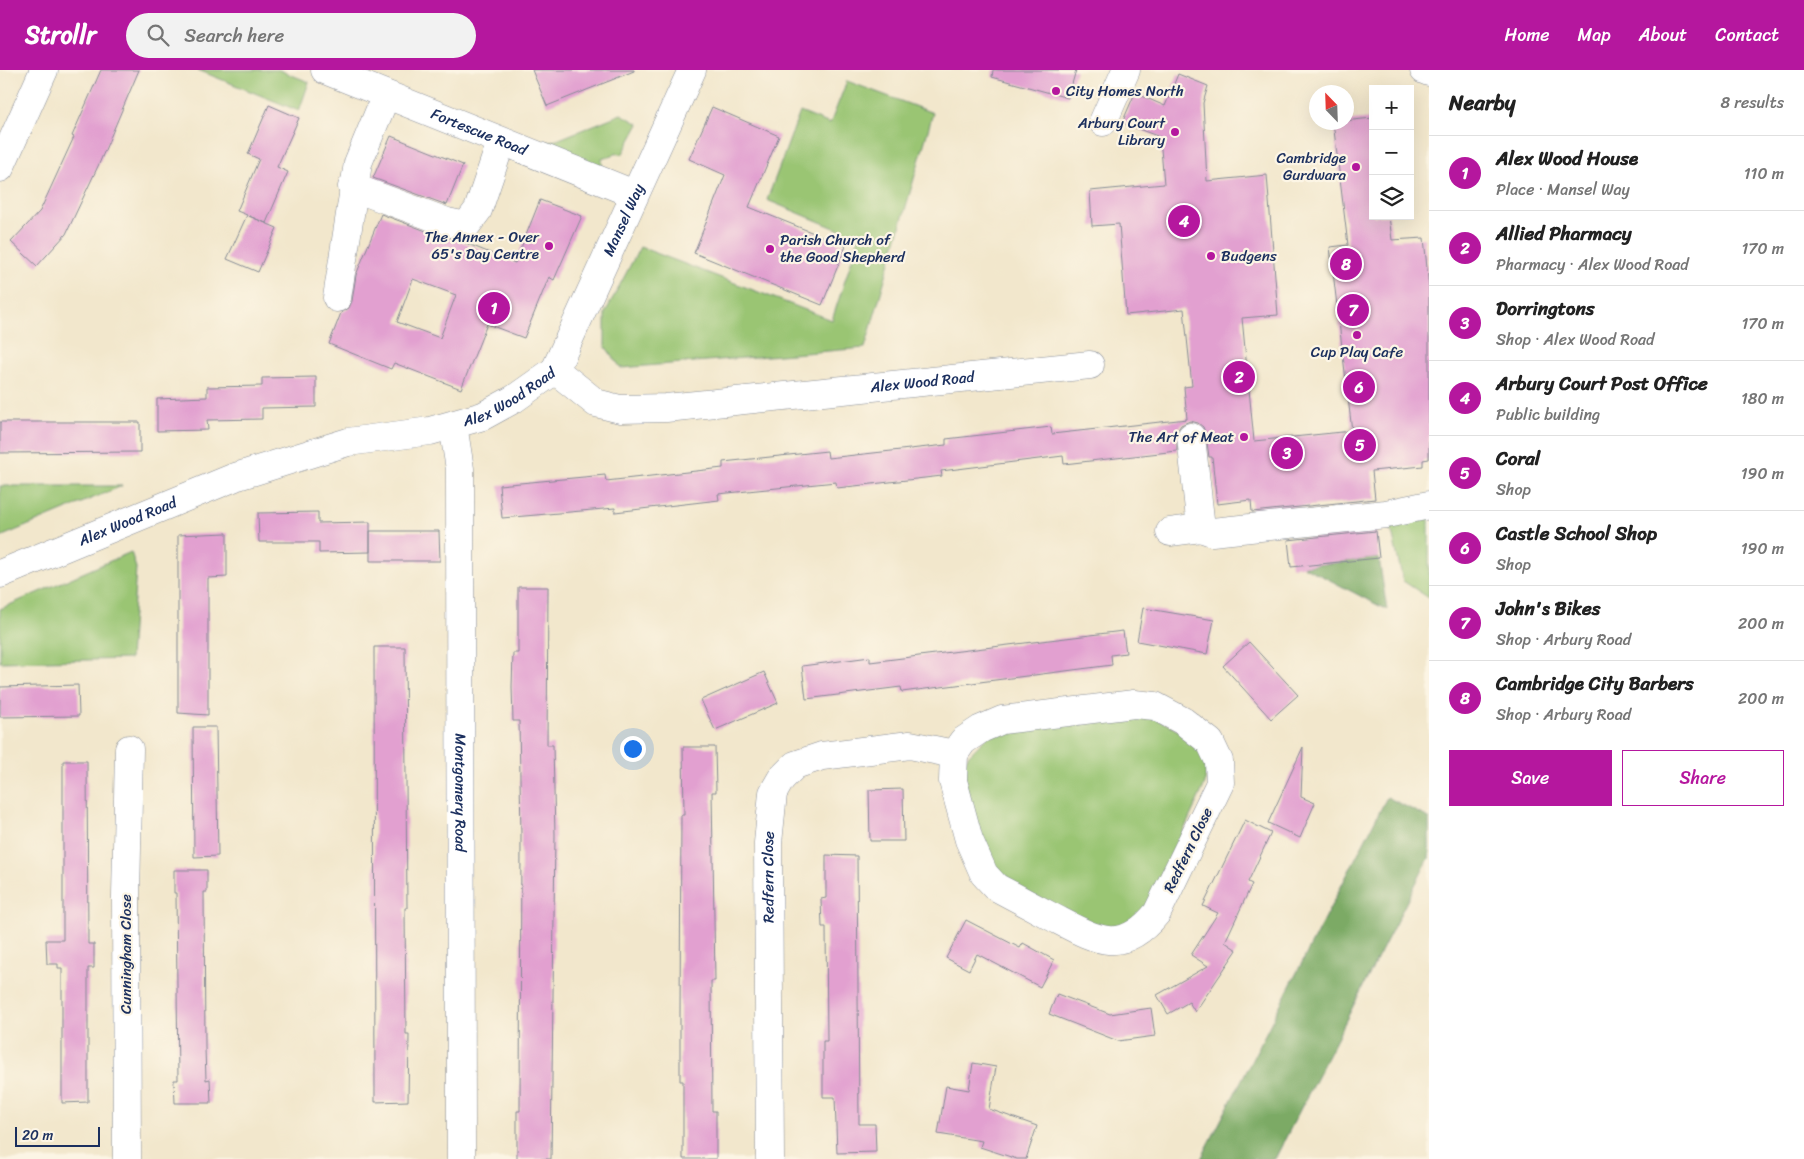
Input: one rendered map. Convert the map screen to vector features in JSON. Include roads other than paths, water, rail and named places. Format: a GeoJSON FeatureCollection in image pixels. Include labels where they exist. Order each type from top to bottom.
{"type":"FeatureCollection","features":[{"type":"Feature","properties":{"kind":"street"},"geometry":{"type":"LineString","coordinates":[[0,168],[44,70]]}},
{"type":"Feature","properties":{"kind":"street","name":"Fortescue Road"},"geometry":{"type":"LineString","coordinates":[[325,70],[634,194]]}},
{"type":"Feature","properties":{"kind":"street","name":"Mansel Way"},"geometry":{"type":"LineString","coordinates":[[555,370],[692,70]]}},
{"type":"Feature","properties":{"kind":"street"},"geometry":{"type":"LineString","coordinates":[[1103,122],[1126,70]]}},
{"type":"Feature","properties":{"kind":"street"},"geometry":{"type":"LineString","coordinates":[[1424,70],[1429,72]]}},
{"type":"Feature","properties":{"kind":"street"},"geometry":{"type":"LineString","coordinates":[[337,298],[352,188],[358,163],[386,95]]}},
{"type":"Feature","properties":{"kind":"street"},"geometry":{"type":"LineString","coordinates":[[352,188],[447,222],[466,226],[478,210],[501,142]]}},
{"type":"Feature","properties":{"kind":"street","name":"Alex Wood Road"},"geometry":{"type":"LineString","coordinates":[[0,574],[235,477],[348,442],[430,431],[483,416],[499,408],[555,370],[596,403],[620,409],[666,408],[1090,365]]}},
{"type":"Feature","properties":{"kind":"street","name":"Montgomery Road"},"geometry":{"type":"LineString","coordinates":[[453,425],[460,469],[461,1159]]}},
{"type":"Feature","properties":{"kind":"street"},"geometry":{"type":"LineString","coordinates":[[1191,437],[1202,528]]}},
{"type":"Feature","properties":{"kind":"street"},"geometry":{"type":"LineString","coordinates":[[1170,532],[1202,528],[1212,532],[1232,531],[1398,512],[1429,505]]}},
{"type":"Feature","properties":{"kind":"street","name":"Redfern Close"},"geometry":{"type":"LineString","coordinates":[[1134,704],[1154,706],[1183,721],[1210,742],[1219,761],[1220,783],[1156,913],[1145,927],[1129,937],[1121,939],[1094,939],[996,887],[984,874],[969,840],[953,781],[954,754],[963,741],[981,729],[1002,720],[1134,704]]}},
{"type":"Feature","properties":{"kind":"street","name":"Redfern Close"},"geometry":{"type":"LineString","coordinates":[[770,1159],[768,843],[773,793],[782,779],[795,765],[822,756],[910,746],[954,754]]}},
{"type":"Feature","properties":{"kind":"street","name":"Cunningham Close"},"geometry":{"type":"LineString","coordinates":[[127,1159],[126,897],[129,749]]}},
{"type":"Feature","properties":{"kind":"place","name":"City Homes North"},"geometry":{"type":"Point","coordinates":[1056,91]}},
{"type":"Feature","properties":{"kind":"place","name":"Arbury Court Library"},"geometry":{"type":"Point","coordinates":[1175,132]}},
{"type":"Feature","properties":{"kind":"place","name":"Cambridge Gurdwara"},"geometry":{"type":"Point","coordinates":[1356,167]}},
{"type":"Feature","properties":{"kind":"place","name":"Arbury Court Post Office"},"geometry":{"type":"Point","coordinates":[1184,221]}},
{"type":"Feature","properties":{"kind":"place","name":"The Annex - Over 65's Day Centre"},"geometry":{"type":"Point","coordinates":[549,246]}},
{"type":"Feature","properties":{"kind":"place","name":"Parish Church of the Good Shepherd"},"geometry":{"type":"Point","coordinates":[770,249]}},
{"type":"Feature","properties":{"kind":"place","name":"Budgens"},"geometry":{"type":"Point","coordinates":[1211,256]}},
{"type":"Feature","properties":{"kind":"place","name":"Cambridge City Barbers"},"geometry":{"type":"Point","coordinates":[1346,264]}},
{"type":"Feature","properties":{"kind":"place","name":"Alex Wood House"},"geometry":{"type":"Point","coordinates":[494,308]}},
{"type":"Feature","properties":{"kind":"place","name":"John's Bikes"},"geometry":{"type":"Point","coordinates":[1353,310]}},
{"type":"Feature","properties":{"kind":"place","name":"Cup Play Cafe"},"geometry":{"type":"Point","coordinates":[1357,335]}},
{"type":"Feature","properties":{"kind":"place","name":"Allied Pharmacy"},"geometry":{"type":"Point","coordinates":[1239,377]}},
{"type":"Feature","properties":{"kind":"place","name":"Castle School Shop"},"geometry":{"type":"Point","coordinates":[1359,387]}},
{"type":"Feature","properties":{"kind":"place","name":"The Art of Meat"},"geometry":{"type":"Point","coordinates":[1244,437]}},
{"type":"Feature","properties":{"kind":"place","name":"Coral"},"geometry":{"type":"Point","coordinates":[1360,445]}},
{"type":"Feature","properties":{"kind":"place","name":"Dorringtons"},"geometry":{"type":"Point","coordinates":[1287,453]}}]}
